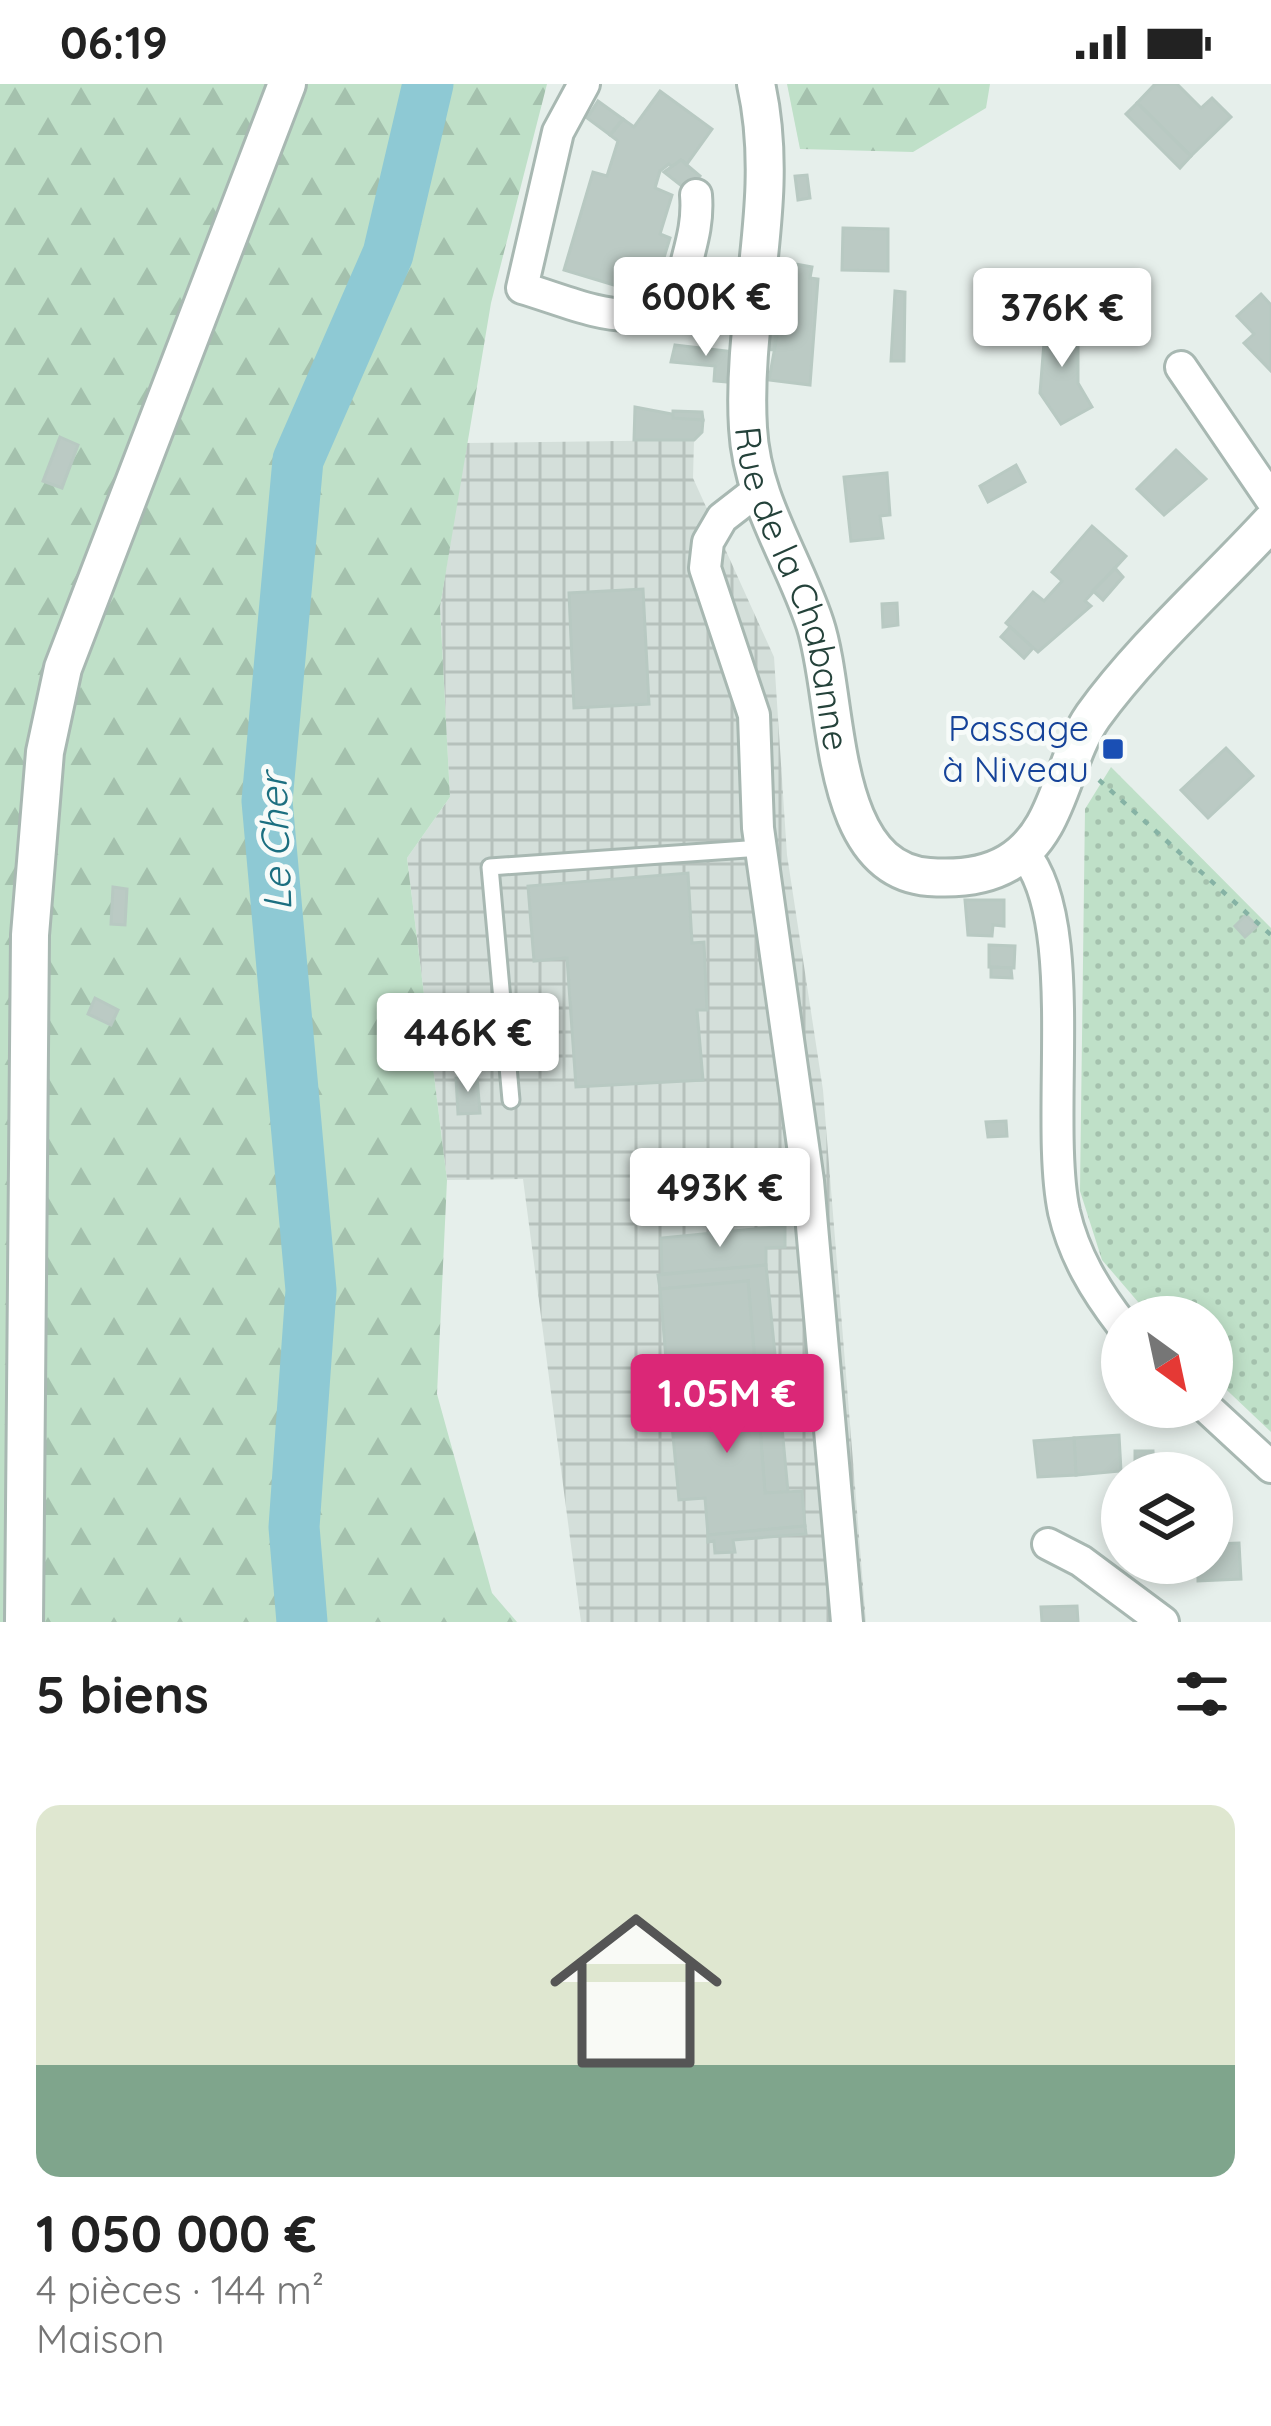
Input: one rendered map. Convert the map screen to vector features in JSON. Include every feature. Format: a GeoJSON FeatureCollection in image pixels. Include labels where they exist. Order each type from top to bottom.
{"type":"FeatureCollection","features":[{"type":"Feature","properties":{"kind":"street"},"geometry":{"type":"LineString","coordinates":[[24,1622],[30,935],[45,752],[63,668],[287,84]]}},
{"type":"Feature","properties":{"kind":"street"},"geometry":{"type":"LineString","coordinates":[[584,84],[558,132],[522,288],[622,316],[652,313],[674,299],[683,275],[698,218],[696,195]]}},
{"type":"Feature","properties":{"kind":"street","name":"Rue de la Chabanne"},"geometry":{"type":"LineString","coordinates":[[756,84],[766,143],[748,430],[758,490],[814,623],[852,812],[866,844],[898,870],[938,878],[979,876],[1023,853]]}},
{"type":"Feature","properties":{"kind":"street"},"geometry":{"type":"LineString","coordinates":[[1181,367],[1271,499]]}},
{"type":"Feature","properties":{"kind":"street"},"geometry":{"type":"LineString","coordinates":[[758,490],[722,518],[708,542],[705,568],[754,715],[761,848],[808,1181],[847,1622]]}},
{"type":"Feature","properties":{"kind":"street"},"geometry":{"type":"LineString","coordinates":[[1101,1298],[1072,1243],[1064,1208],[1054,1083],[1055,924],[1048,895],[1023,853],[1045,826],[1092,717],[1271,522]]}},
{"type":"Feature","properties":{"kind":"street"},"geometry":{"type":"LineString","coordinates":[[1229,1428],[1271,1466]]}},
{"type":"Feature","properties":{"kind":"street"},"geometry":{"type":"LineString","coordinates":[[1048,1544],[1081,1561],[1163,1622]]}},
{"type":"Feature","properties":{"kind":"lane"},"geometry":{"type":"LineString","coordinates":[[511,1100],[490,867],[761,848]]}},
{"type":"Feature","properties":{"kind":"path"},"geometry":{"type":"LineString","coordinates":[[1072,757],[1271,935]]}},
{"type":"Feature","properties":{"kind":"shaded area"},"geometry":{"type":"Polygon","coordinates":[[[694,440],[693,478],[774,657],[787,855],[823,1090],[866,1622],[581,1622],[523,1179],[447,1180],[407,858],[450,797],[440,607],[466,443],[694,440]]]}},
{"type":"Feature","properties":{"kind":"green space"},"geometry":{"type":"Polygon","coordinates":[[[0,84],[547,84],[491,303],[440,607],[450,797],[407,858],[447,1180],[437,1394],[492,1593],[517,1622],[0,1622],[0,84]]]}},
{"type":"Feature","properties":{"kind":"green space"},"geometry":{"type":"Polygon","coordinates":[[[787,84],[990,84],[986,108],[913,152],[800,149],[787,84]]]}},
{"type":"Feature","properties":{"kind":"green space"},"geometry":{"type":"Polygon","coordinates":[[[1111,767],[1271,928],[1271,1432],[1233,1396],[1233,1296],[1133,1296],[1102,1260],[1080,1191],[1085,809],[1111,767]]]}},
{"type":"Feature","properties":{"kind":"building"},"geometry":{"type":"Polygon","coordinates":[[[1155,84],[1177,84],[1201,108],[1212,98],[1231,117],[1191,156],[1137,103],[1155,84]]]}},
{"type":"Feature","properties":{"kind":"building"},"geometry":{"type":"Polygon","coordinates":[[[660,91],[712,129],[687,164],[681,160],[675,169],[669,164],[660,171],[655,188],[672,195],[660,234],[670,238],[659,274],[649,273],[644,294],[564,270],[593,172],[607,176],[618,141],[610,135],[623,119],[634,127],[660,91]]]}},
{"type":"Feature","properties":{"kind":"building"},"geometry":{"type":"Polygon","coordinates":[[[598,101],[623,119],[610,135],[587,118],[598,101]]]}},
{"type":"Feature","properties":{"kind":"building"},"geometry":{"type":"Polygon","coordinates":[[[1137,103],[1191,156],[1180,168],[1126,114],[1137,103]]]}},
{"type":"Feature","properties":{"kind":"building"},"geometry":{"type":"Polygon","coordinates":[[[681,160],[700,176],[688,191],[664,172],[681,160]]]}},
{"type":"Feature","properties":{"kind":"building"},"geometry":{"type":"Polygon","coordinates":[[[807,175],[810,198],[798,200],[795,176],[807,175]]]}},
{"type":"Feature","properties":{"kind":"building"},"geometry":{"type":"Polygon","coordinates":[[[843,228],[888,229],[888,271],[842,270],[843,228]]]}},
{"type":"Feature","properties":{"kind":"building"},"geometry":{"type":"Polygon","coordinates":[[[790,263],[812,267],[810,278],[818,279],[810,385],[769,380],[790,263]]]}},
{"type":"Feature","properties":{"kind":"building"},"geometry":{"type":"Polygon","coordinates":[[[895,291],[905,292],[904,361],[891,361],[895,291]]]}},
{"type":"Feature","properties":{"kind":"building"},"geometry":{"type":"Polygon","coordinates":[[[1261,294],[1271,305],[1271,371],[1244,343],[1254,334],[1237,316],[1261,294]]]}},
{"type":"Feature","properties":{"kind":"building"},"geometry":{"type":"Polygon","coordinates":[[[769,305],[780,307],[774,350],[763,349],[769,305]]]}},
{"type":"Feature","properties":{"kind":"building"},"geometry":{"type":"Polygon","coordinates":[[[1046,317],[1078,319],[1078,383],[1092,407],[1061,424],[1040,393],[1046,317]]]}},
{"type":"Feature","properties":{"kind":"building"},"geometry":{"type":"Polygon","coordinates":[[[675,345],[735,352],[726,382],[714,381],[715,366],[671,362],[675,345]]]}},
{"type":"Feature","properties":{"kind":"building"},"geometry":{"type":"Polygon","coordinates":[[[635,407],[703,420],[702,432],[694,440],[634,440],[635,407]]]}},
{"type":"Feature","properties":{"kind":"building"},"geometry":{"type":"Polygon","coordinates":[[[673,411],[702,412],[703,420],[673,418],[673,411]]]}},
{"type":"Feature","properties":{"kind":"building"},"geometry":{"type":"Polygon","coordinates":[[[60,437],[78,445],[62,488],[43,481],[60,437]]]}},
{"type":"Feature","properties":{"kind":"building"},"geometry":{"type":"Polygon","coordinates":[[[1176,450],[1206,479],[1164,515],[1137,489],[1176,450]]]}},
{"type":"Feature","properties":{"kind":"building"},"geometry":{"type":"Polygon","coordinates":[[[1016,465],[1025,482],[988,502],[980,486],[1016,465]]]}},
{"type":"Feature","properties":{"kind":"building"},"geometry":{"type":"Polygon","coordinates":[[[887,473],[890,515],[880,516],[883,538],[851,541],[844,477],[887,473]]]}},
{"type":"Feature","properties":{"kind":"building"},"geometry":{"type":"Polygon","coordinates":[[[1092,526],[1126,556],[1085,601],[1091,606],[1038,652],[1006,623],[1033,592],[1044,601],[1062,581],[1052,572],[1092,526]]]}},
{"type":"Feature","properties":{"kind":"building"},"geometry":{"type":"Polygon","coordinates":[[[1115,568],[1123,577],[1103,600],[1093,591],[1115,568]]]}},
{"type":"Feature","properties":{"kind":"building"},"geometry":{"type":"Polygon","coordinates":[[[643,589],[649,704],[574,708],[569,593],[643,589]]]}},
{"type":"Feature","properties":{"kind":"building"},"geometry":{"type":"Polygon","coordinates":[[[897,603],[898,625],[883,627],[882,604],[897,603]]]}},
{"type":"Feature","properties":{"kind":"building"},"geometry":{"type":"Polygon","coordinates":[[[1010,627],[1033,648],[1024,658],[1001,637],[1010,627]]]}},
{"type":"Feature","properties":{"kind":"building"},"geometry":{"type":"Polygon","coordinates":[[[1226,748],[1253,776],[1208,818],[1181,790],[1226,748]]]}},
{"type":"Feature","properties":{"kind":"building"},"geometry":{"type":"Polygon","coordinates":[[[688,873],[692,943],[704,942],[707,1010],[697,1010],[703,1080],[576,1087],[567,958],[534,961],[528,886],[688,873]]]}},
{"type":"Feature","properties":{"kind":"building"},"geometry":{"type":"Polygon","coordinates":[[[113,887],[127,889],[125,925],[111,924],[113,887]]]}},
{"type":"Feature","properties":{"kind":"building"},"geometry":{"type":"Polygon","coordinates":[[[965,900],[1004,900],[1004,926],[993,925],[992,936],[968,935],[965,900]]]}},
{"type":"Feature","properties":{"kind":"building"},"geometry":{"type":"Polygon","coordinates":[[[1246,915],[1257,926],[1245,937],[1235,926],[1246,915]]]}},
{"type":"Feature","properties":{"kind":"building"},"geometry":{"type":"Polygon","coordinates":[[[989,945],[1015,946],[1014,968],[989,967],[989,945]]]}},
{"type":"Feature","properties":{"kind":"building"},"geometry":{"type":"Polygon","coordinates":[[[991,967],[1011,968],[1012,978],[991,977],[991,967]]]}},
{"type":"Feature","properties":{"kind":"building"},"geometry":{"type":"Polygon","coordinates":[[[95,998],[118,1010],[111,1025],[88,1014],[95,998]]]}},
{"type":"Feature","properties":{"kind":"building"},"geometry":{"type":"Polygon","coordinates":[[[477,1076],[480,1113],[458,1114],[456,1078],[477,1076]]]}},
{"type":"Feature","properties":{"kind":"building"},"geometry":{"type":"Polygon","coordinates":[[[1006,1121],[1007,1136],[988,1137],[986,1122],[1006,1121]]]}},
{"type":"Feature","properties":{"kind":"building"},"geometry":{"type":"Polygon","coordinates":[[[785,1226],[785,1247],[766,1248],[766,1265],[662,1274],[661,1238],[785,1226]]]}},
{"type":"Feature","properties":{"kind":"building"},"geometry":{"type":"Polygon","coordinates":[[[766,1265],[777,1374],[756,1375],[748,1281],[660,1289],[658,1275],[766,1265]]]}},
{"type":"Feature","properties":{"kind":"building"},"geometry":{"type":"Polygon","coordinates":[[[748,1281],[756,1375],[668,1382],[660,1289],[748,1281]]]}},
{"type":"Feature","properties":{"kind":"building"},"geometry":{"type":"Polygon","coordinates":[[[777,1374],[788,1492],[765,1493],[756,1375],[777,1374]]]}},
{"type":"Feature","properties":{"kind":"building"},"geometry":{"type":"Polygon","coordinates":[[[756,1375],[765,1493],[802,1491],[805,1526],[708,1535],[705,1498],[679,1500],[668,1382],[756,1375]]]}},
{"type":"Feature","properties":{"kind":"building"},"geometry":{"type":"Polygon","coordinates":[[[1119,1435],[1120,1452],[1101,1452],[1101,1473],[1076,1475],[1074,1438],[1119,1435]]]}},
{"type":"Feature","properties":{"kind":"building"},"geometry":{"type":"Polygon","coordinates":[[[1074,1438],[1076,1475],[1038,1477],[1034,1441],[1074,1438]]]}},
{"type":"Feature","properties":{"kind":"building"},"geometry":{"type":"Polygon","coordinates":[[[805,1526],[806,1534],[733,1540],[735,1552],[715,1553],[714,1541],[708,1542],[708,1535],[805,1526]]]}},
{"type":"Feature","properties":{"kind":"building"},"geometry":{"type":"Polygon","coordinates":[[[1233,1543],[1239,1543],[1241,1579],[1233,1579],[1233,1543]]]}},
{"type":"Feature","properties":{"kind":"building"},"geometry":{"type":"Polygon","coordinates":[[[1077,1606],[1078,1622],[1042,1622],[1041,1607],[1077,1606]]]}},
{"type":"Feature","properties":{"kind":"waterway","name":"Le Cher"},"geometry":{"type":"LineString","coordinates":[[302,1622],[294,1527],[311,1290],[267,801],[298,460],[388,254],[428,84]]}},
{"type":"Feature","properties":{"kind":"place","name":"Passage à Niveau"},"geometry":{"type":"Point","coordinates":[1113,749]}}]}
